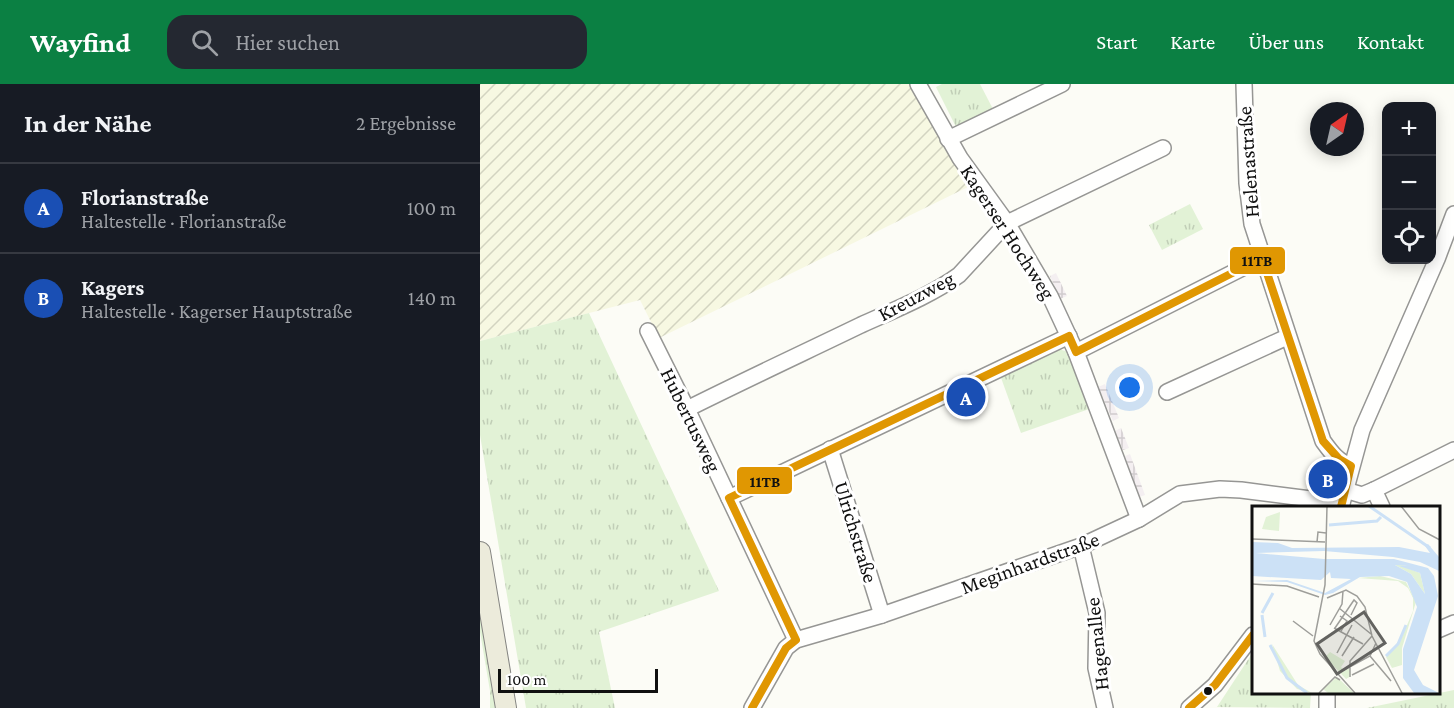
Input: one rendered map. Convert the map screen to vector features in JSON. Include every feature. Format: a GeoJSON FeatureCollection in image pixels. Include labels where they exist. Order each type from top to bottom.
{"type":"FeatureCollection","features":[{"type":"Feature","properties":{"kind":"main road"},"geometry":{"type":"LineString","coordinates":[[480,552],[506,708]]}},
{"type":"Feature","properties":{"kind":"street","name":"Kagerser Hochweg"},"geometry":{"type":"LineString","coordinates":[[918,84],[960,158],[1007,223],[1041,277],[1076,352],[1139,519]]}},
{"type":"Feature","properties":{"kind":"street"},"geometry":{"type":"LineString","coordinates":[[948,139],[1062,84]]}},
{"type":"Feature","properties":{"kind":"street","name":"Helenastraße"},"geometry":{"type":"LineString","coordinates":[[1244,84],[1249,210],[1262,258],[1323,441],[1338,459],[1351,466]]}},
{"type":"Feature","properties":{"kind":"street","name":"Kreuzweg"},"geometry":{"type":"LineString","coordinates":[[687,410],[764,370],[918,299],[959,275],[1007,223],[1162,148]]}},
{"type":"Feature","properties":{"kind":"street"},"geometry":{"type":"LineString","coordinates":[[1343,500],[1362,430],[1437,259],[1454,214]]}},
{"type":"Feature","properties":{"kind":"street"},"geometry":{"type":"LineString","coordinates":[[1076,352],[1262,258]]}},
{"type":"Feature","properties":{"kind":"street","name":"Hubertusweg"},"geometry":{"type":"LineString","coordinates":[[648,331],[796,640]]}},
{"type":"Feature","properties":{"kind":"street"},"geometry":{"type":"LineString","coordinates":[[729,498],[1069,336]]}},
{"type":"Feature","properties":{"kind":"street"},"geometry":{"type":"LineString","coordinates":[[1167,392],[1287,337]]}},
{"type":"Feature","properties":{"kind":"street","name":"Ulrichstraße"},"geometry":{"type":"LineString","coordinates":[[830,449],[882,615]]}},
{"type":"Feature","properties":{"kind":"street"},"geometry":{"type":"LineString","coordinates":[[1382,506],[1374,490],[1454,450]]}},
{"type":"Feature","properties":{"kind":"street","name":"Meginhardstraße"},"geometry":{"type":"LineString","coordinates":[[796,640],[882,615],[1081,546],[1139,519],[1180,494],[1220,489],[1343,500],[1374,490]]}},
{"type":"Feature","properties":{"kind":"street","name":"Hagenallee"},"geometry":{"type":"LineString","coordinates":[[1081,546],[1097,613],[1096,668],[1105,708]]}},
{"type":"Feature","properties":{"kind":"street"},"geometry":{"type":"LineString","coordinates":[[1189,708],[1215,686],[1252,636]]}},
{"type":"Feature","properties":{"kind":"street"},"geometry":{"type":"LineString","coordinates":[[752,708],[786,648],[796,640]]}},
{"type":"Feature","properties":{"kind":"shaded area"},"geometry":{"type":"Polygon","coordinates":[[[1056,273],[1067,296],[1060,299],[1050,276],[1056,273]]]}},
{"type":"Feature","properties":{"kind":"shaded area"},"geometry":{"type":"Polygon","coordinates":[[[1105,384],[1119,418],[1113,421],[1098,387],[1105,384]]]}},
{"type":"Feature","properties":{"kind":"shaded area"},"geometry":{"type":"Polygon","coordinates":[[[1121,428],[1129,448],[1123,450],[1115,431],[1121,428]]]}},
{"type":"Feature","properties":{"kind":"shaded area"},"geometry":{"type":"Polygon","coordinates":[[[1130,454],[1145,495],[1139,497],[1125,456],[1130,454]]]}},
{"type":"Feature","properties":{"kind":"green space"},"geometry":{"type":"Polygon","coordinates":[[[480,84],[911,84],[970,186],[659,338],[640,300],[480,341],[480,84]]]}},
{"type":"Feature","properties":{"kind":"green space"},"geometry":{"type":"Polygon","coordinates":[[[942,84],[980,84],[994,111],[957,129],[936,87],[942,84]]]}},
{"type":"Feature","properties":{"kind":"green space"},"geometry":{"type":"Polygon","coordinates":[[[1190,204],[1203,229],[1162,250],[1149,225],[1190,204]]]}},
{"type":"Feature","properties":{"kind":"green space"},"geometry":{"type":"Polygon","coordinates":[[[589,313],[719,591],[599,632],[615,708],[526,708],[480,435],[480,341],[589,313]]]}},
{"type":"Feature","properties":{"kind":"green space"},"geometry":{"type":"Polygon","coordinates":[[[1058,349],[1069,352],[1092,408],[1021,433],[1000,375],[1058,349]]]}},
{"type":"Feature","properties":{"kind":"green space"},"geometry":{"type":"Polygon","coordinates":[[[480,593],[499,708],[490,708],[490,691],[480,632],[480,593]]]}},
{"type":"Feature","properties":{"kind":"green space"},"geometry":{"type":"Polygon","coordinates":[[[1252,654],[1252,693],[1311,693],[1310,708],[1217,707],[1252,654]]]}},
{"type":"Feature","properties":{"kind":"green space"},"geometry":{"type":"Polygon","coordinates":[[[1454,690],[1454,708],[1367,708],[1454,690]]]}},
{"type":"Feature","properties":{"kind":"transit line","name":"11TB"},"geometry":{"type":"LineString","coordinates":[[752,708],[786,648],[796,640],[729,498],[1069,336],[1076,352],[1262,258],[1323,441],[1339,459],[1351,466],[1341,506]]}},
{"type":"Feature","properties":{"kind":"transit line","name":"11TB"},"geometry":{"type":"LineString","coordinates":[[1189,708],[1215,685],[1252,636]]}},
{"type":"Feature","properties":{"kind":"place","name":"Florianstraße"},"geometry":{"type":"Point","coordinates":[966,397]}},
{"type":"Feature","properties":{"kind":"place","name":"Kagers"},"geometry":{"type":"Point","coordinates":[1328,479]}}]}
